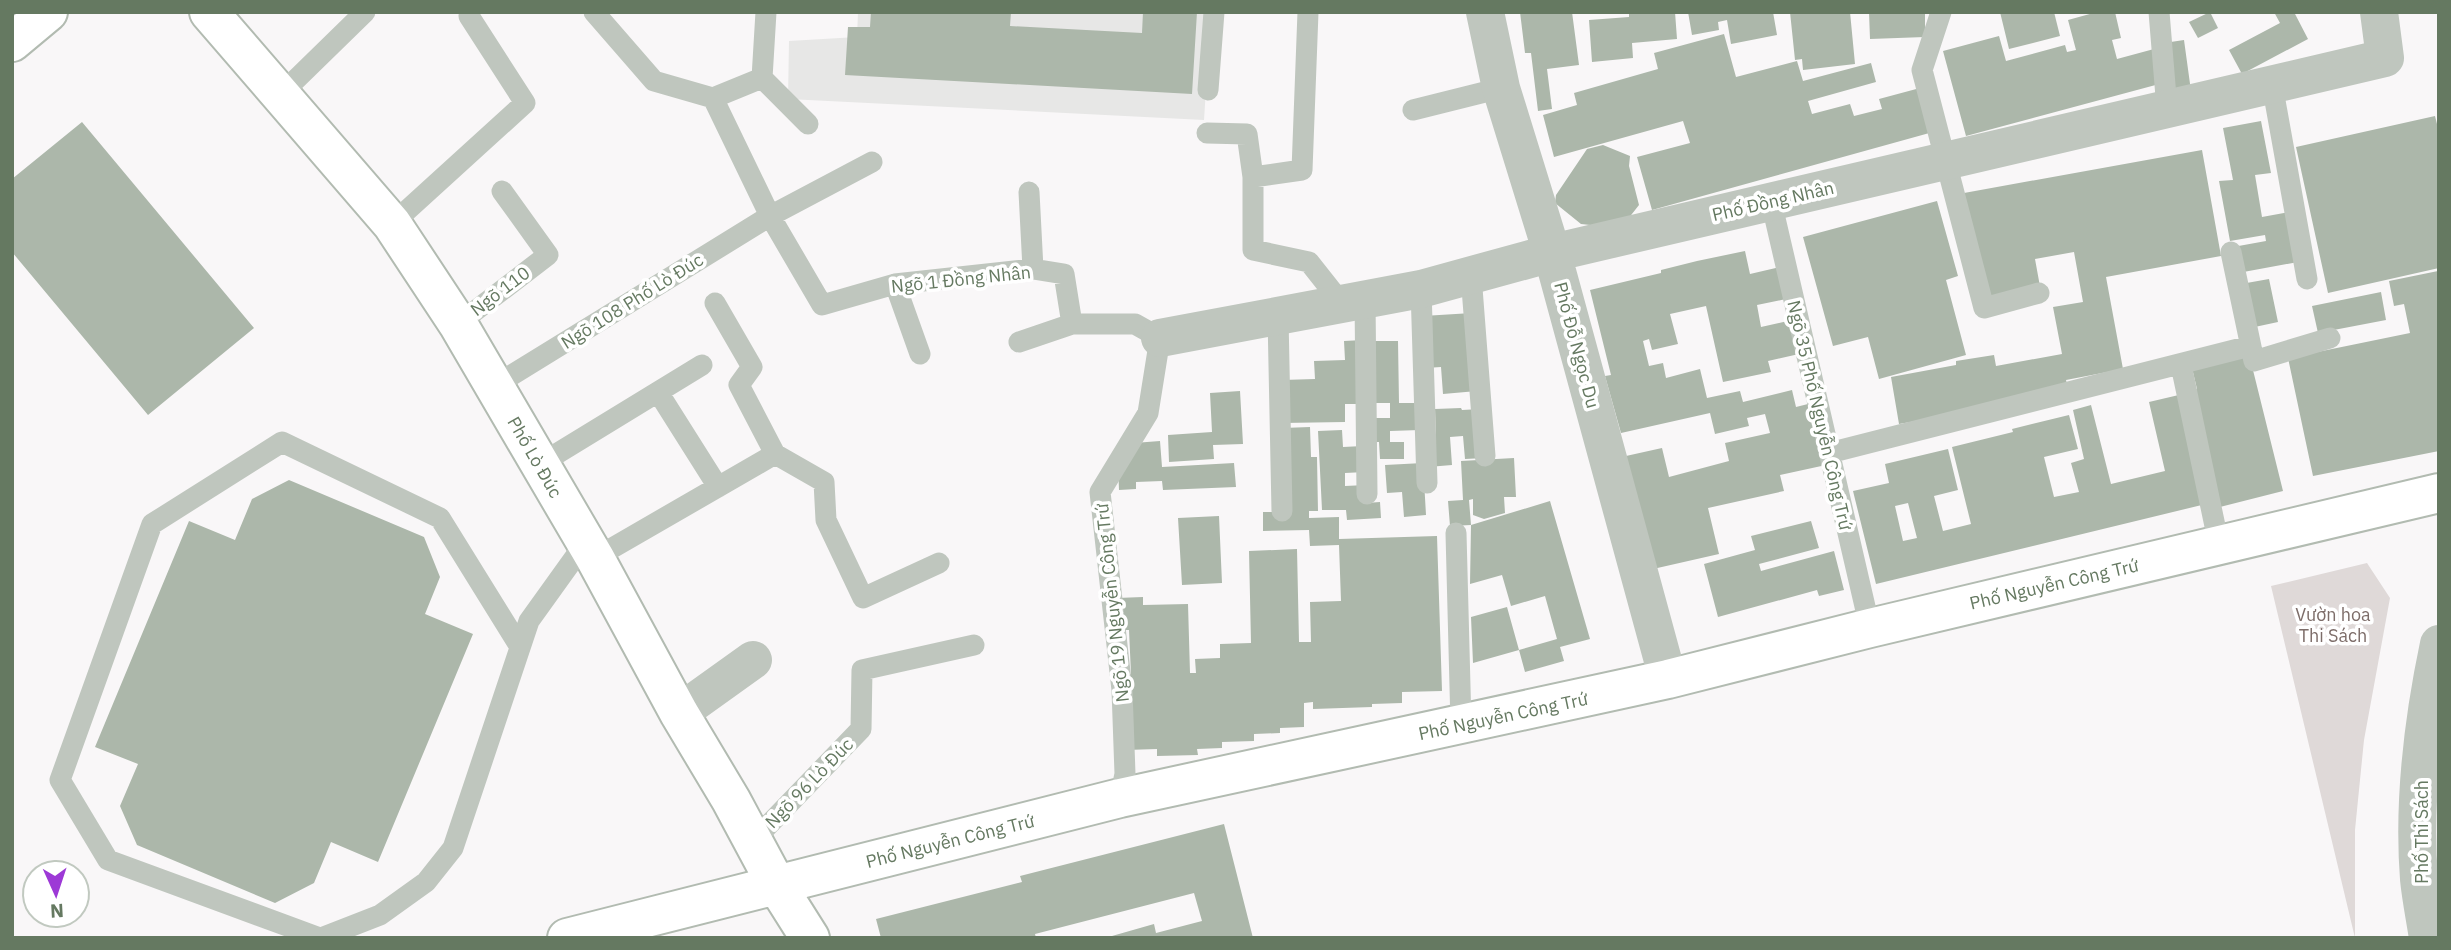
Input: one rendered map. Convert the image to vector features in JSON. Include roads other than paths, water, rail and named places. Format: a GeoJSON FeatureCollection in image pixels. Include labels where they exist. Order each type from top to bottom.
{"type":"FeatureCollection","features":[{"type":"Feature","properties":{"kind":"street"},"geometry":{"type":"LineString","coordinates":[[12,41],[48,12]]}},
{"type":"Feature","properties":{"kind":"street","name":"Phố Lò Đúc"},"geometry":{"type":"LineString","coordinates":[[209,12],[392,224],[458,324],[590,551],[678,713],[731,800],[776,884],[810,938]]}},
{"type":"Feature","properties":{"kind":"street","name":"Phố Đỗ Ngọc Du"},"geometry":{"type":"LineString","coordinates":[[1485,12],[1501,88],[1552,253],[1668,679]]}},
{"type":"Feature","properties":{"kind":"street","name":"Phố Đồng Nhân"},"geometry":{"type":"LineString","coordinates":[[1160,338],[1420,289],[1552,253],[2385,58],[2379,12]]}},
{"type":"Feature","properties":{"kind":"street","name":"Phố Nguyễn Công Trứ"},"geometry":{"type":"LineString","coordinates":[[567,938],[1120,798],[1668,679],[1870,628],[2439,493]]}},
{"type":"Feature","properties":{"kind":"street","name":"Phố Thi Sách"},"geometry":{"type":"LineString","coordinates":[[2428,938],[2419,880],[2419,804],[2427,702],[2439,644]]}},
{"type":"Feature","properties":{"kind":"street"},"geometry":{"type":"LineString","coordinates":[[678,713],[753,660]]}},
{"type":"Feature","properties":{"kind":"lane"},"geometry":{"type":"LineString","coordinates":[[280,95],[365,12]]}},
{"type":"Feature","properties":{"kind":"lane"},"geometry":{"type":"LineString","coordinates":[[594,12],[654,81],[713,99],[762,78]]}},
{"type":"Feature","properties":{"kind":"lane"},"geometry":{"type":"LineString","coordinates":[[766,12],[762,78],[808,124]]}},
{"type":"Feature","properties":{"kind":"lane"},"geometry":{"type":"LineString","coordinates":[[1208,90],[1214,12]]}},
{"type":"Feature","properties":{"kind":"lane"},"geometry":{"type":"LineString","coordinates":[[1253,177],[1302,170],[1308,12]]}},
{"type":"Feature","properties":{"kind":"lane"},"geometry":{"type":"LineString","coordinates":[[1941,12],[1922,70],[1984,308],[2039,293]]}},
{"type":"Feature","properties":{"kind":"lane"},"geometry":{"type":"LineString","coordinates":[[2159,12],[2167,109]]}},
{"type":"Feature","properties":{"kind":"lane"},"geometry":{"type":"LineString","coordinates":[[392,224],[525,103],[469,16]]}},
{"type":"Feature","properties":{"kind":"lane"},"geometry":{"type":"LineString","coordinates":[[2272,85],[2307,279]]}},
{"type":"Feature","properties":{"kind":"lane"},"geometry":{"type":"LineString","coordinates":[[1413,110],[1501,88]]}},
{"type":"Feature","properties":{"kind":"lane"},"geometry":{"type":"LineString","coordinates":[[713,99],[770,216]]}},
{"type":"Feature","properties":{"kind":"lane"},"geometry":{"type":"LineString","coordinates":[[1207,133],[1247,134],[1253,177],[1253,250],[1309,262],[1354,302],[1367,494]]}},
{"type":"Feature","properties":{"kind":"lane","name":"Ngõ 108 Phố Lò Đúc"},"geometry":{"type":"LineString","coordinates":[[494,386],[770,216],[872,162]]}},
{"type":"Feature","properties":{"kind":"lane","name":"Ngõ 110"},"geometry":{"type":"LineString","coordinates":[[458,324],[548,255],[502,191]]}},
{"type":"Feature","properties":{"kind":"lane"},"geometry":{"type":"LineString","coordinates":[[1029,191],[1033,270]]}},
{"type":"Feature","properties":{"kind":"lane","name":"Ngõ 35 Phố Nguyễn Công Trứ"},"geometry":{"type":"LineString","coordinates":[[1772,201],[1870,628]]}},
{"type":"Feature","properties":{"kind":"lane","name":"Ngõ 1 Đồng Nhân"},"geometry":{"type":"LineString","coordinates":[[770,216],[822,304],[895,284],[1033,270],[1064,274],[1072,324]]}},
{"type":"Feature","properties":{"kind":"lane"},"geometry":{"type":"LineString","coordinates":[[2231,252],[2254,361],[2330,338]]}},
{"type":"Feature","properties":{"kind":"lane"},"geometry":{"type":"LineString","coordinates":[[1471,275],[1485,456]]}},
{"type":"Feature","properties":{"kind":"lane"},"geometry":{"type":"LineString","coordinates":[[895,284],[920,354]]}},
{"type":"Feature","properties":{"kind":"lane"},"geometry":{"type":"LineString","coordinates":[[1420,289],[1427,483]]}},
{"type":"Feature","properties":{"kind":"lane"},"geometry":{"type":"LineString","coordinates":[[715,303],[752,367],[739,385],[775,454],[824,482],[826,520],[863,598],[939,563]]}},
{"type":"Feature","properties":{"kind":"lane"},"geometry":{"type":"LineString","coordinates":[[1278,317],[1282,511]]}},
{"type":"Feature","properties":{"kind":"lane"},"geometry":{"type":"LineString","coordinates":[[1019,342],[1072,324],[1135,324],[1160,338]]}},
{"type":"Feature","properties":{"kind":"lane","name":"Ngõ 19 Nguyễn Công Trứ"},"geometry":{"type":"LineString","coordinates":[[1120,798],[1125,774],[1122,690],[1100,492],[1148,413],[1160,338]]}},
{"type":"Feature","properties":{"kind":"lane"},"geometry":{"type":"LineString","coordinates":[[1829,453],[2250,346]]}},
{"type":"Feature","properties":{"kind":"lane"},"geometry":{"type":"LineString","coordinates":[[540,464],[702,365]]}},
{"type":"Feature","properties":{"kind":"lane"},"geometry":{"type":"LineString","coordinates":[[2181,365],[2219,545]]}},
{"type":"Feature","properties":{"kind":"lane"},"geometry":{"type":"LineString","coordinates":[[658,392],[718,487]]}},
{"type":"Feature","properties":{"kind":"lane"},"geometry":{"type":"LineString","coordinates":[[520,647],[440,518],[282,442],[152,524],[60,780],[108,860],[320,938],[380,915],[426,882],[453,848],[529,621],[590,551],[718,487],[775,454]]}},
{"type":"Feature","properties":{"kind":"lane"},"geometry":{"type":"LineString","coordinates":[[1456,533],[1461,725]]}},
{"type":"Feature","properties":{"kind":"lane","name":"Ngõ 96 Lò Đúc"},"geometry":{"type":"LineString","coordinates":[[753,841],[861,729],[862,670],[974,645]]}},
{"type":"Feature","properties":{"kind":"park label","name":"Vườn hoa Thi Sách"},"geometry":{"type":"Point","coordinates":[2333,624]}}]}
